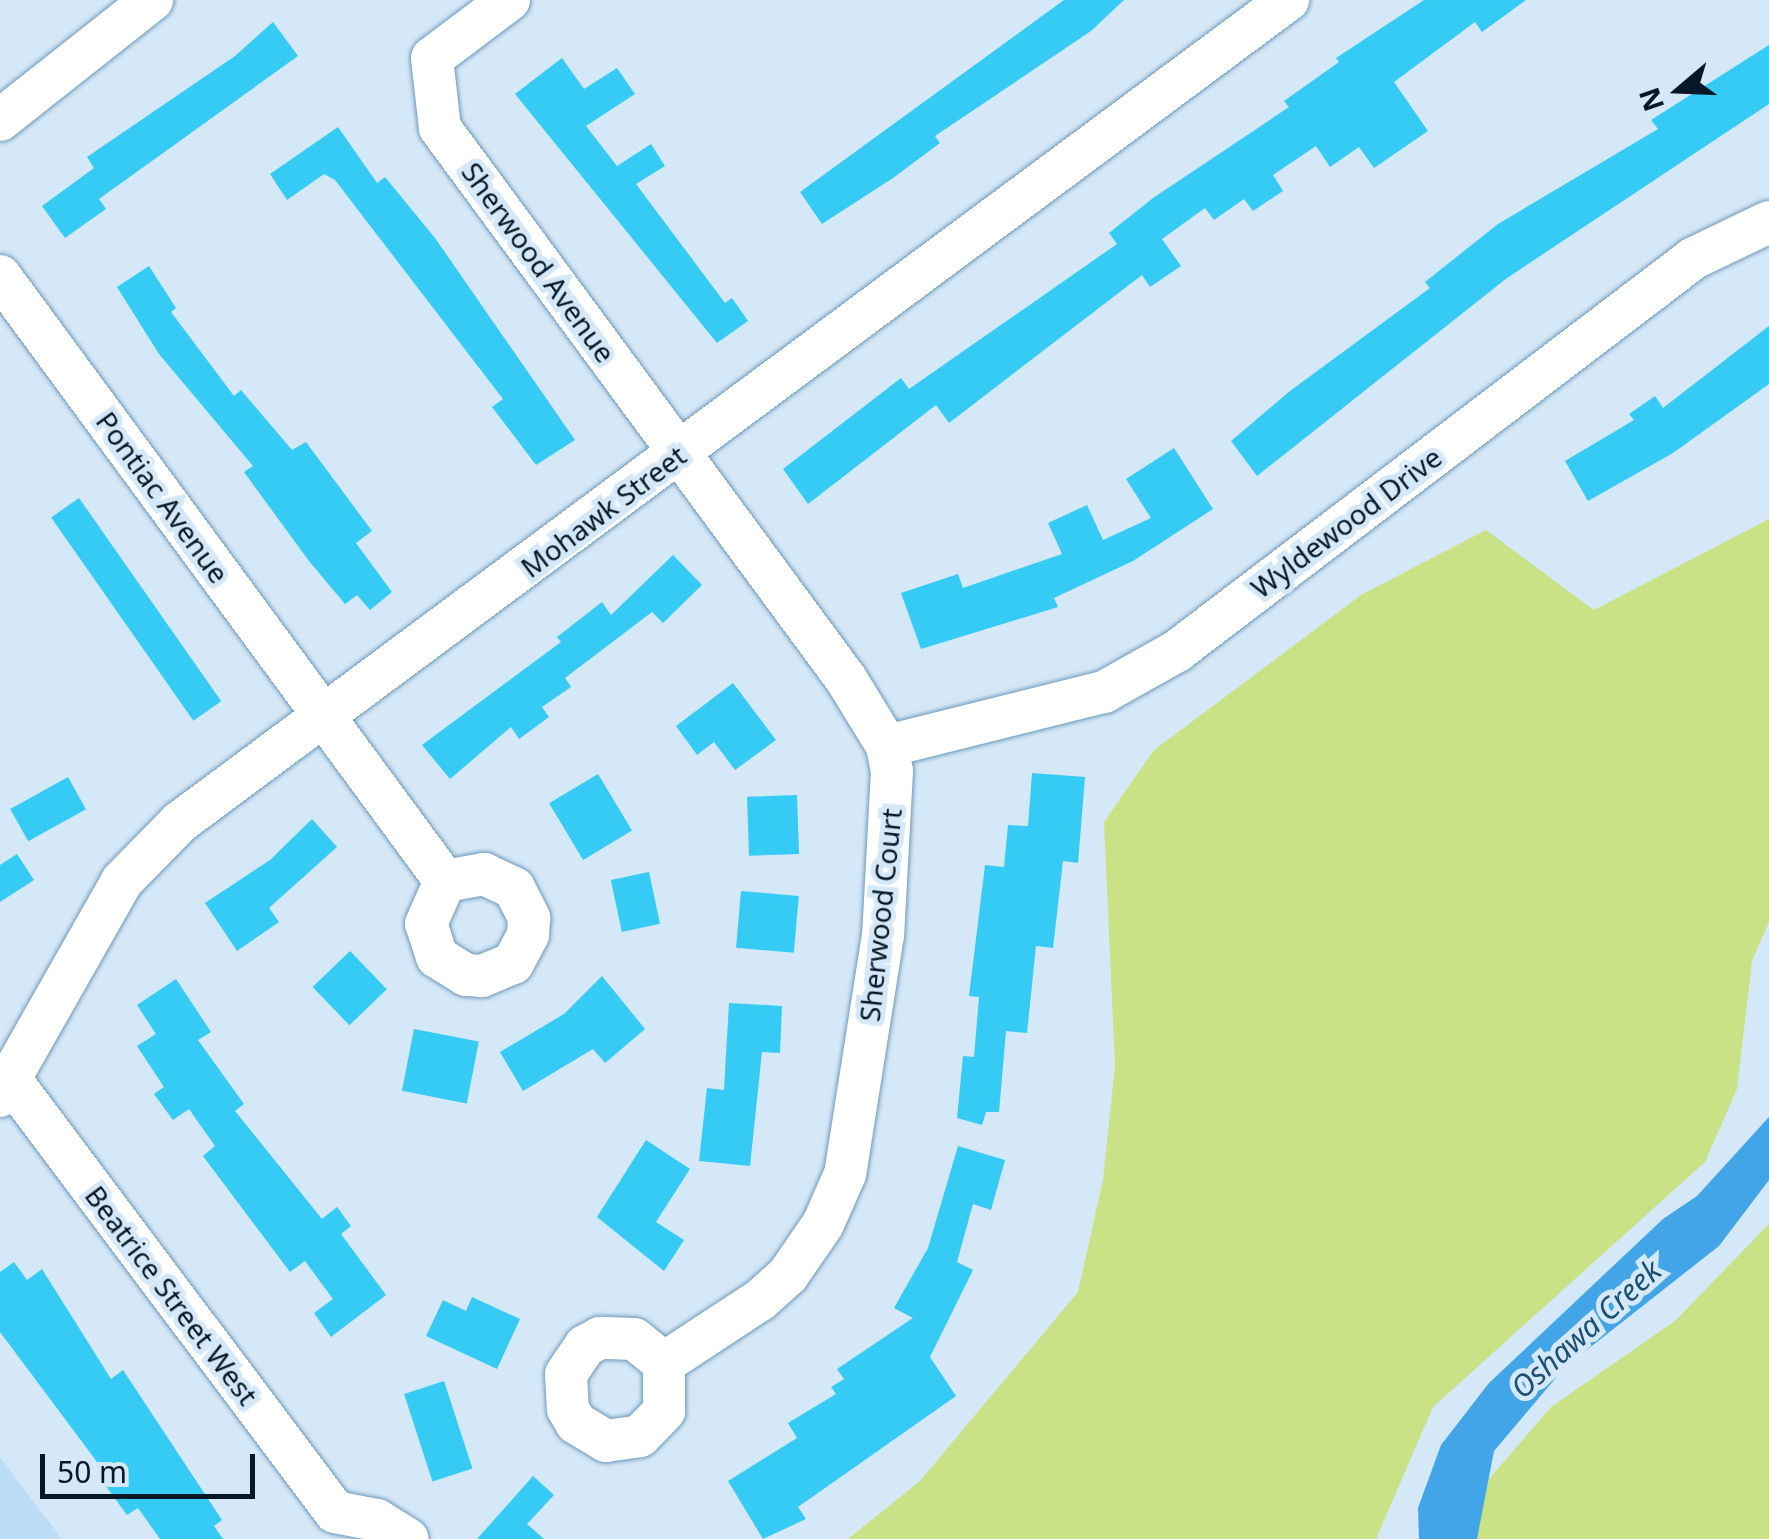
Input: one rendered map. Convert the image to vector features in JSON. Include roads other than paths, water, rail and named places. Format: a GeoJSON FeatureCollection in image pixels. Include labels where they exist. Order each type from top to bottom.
{"type":"FeatureCollection","features":[{"type":"Feature","properties":{"kind":"street"},"geometry":{"type":"LineString","coordinates":[[0,120],[152,0]]}},
{"type":"Feature","properties":{"kind":"street","name":"Sherwood Avenue"},"geometry":{"type":"LineString","coordinates":[[510,0],[432,58],[440,128],[680,453]]}},
{"type":"Feature","properties":{"kind":"street","name":"Mohawk Street"},"geometry":{"type":"LineString","coordinates":[[5,1087],[122,881],[180,822],[327,718],[1288,0]]}},
{"type":"Feature","properties":{"kind":"street","name":"Wyldewood Drive"},"geometry":{"type":"LineString","coordinates":[[887,746],[1104,692],[1177,651],[1694,258],[1769,222]]}},
{"type":"Feature","properties":{"kind":"street","name":"Pontiac Avenue"},"geometry":{"type":"LineString","coordinates":[[0,276],[445,881]]}},
{"type":"Feature","properties":{"kind":"street","name":"Sherwood Court"},"geometry":{"type":"LineString","coordinates":[[664,1363],[713,1335],[788,1275],[824,1224],[845,1174],[887,886],[894,799],[887,746],[846,678],[680,453]]}},
{"type":"Feature","properties":{"kind":"street","name":"Beatrice Street West"},"geometry":{"type":"LineString","coordinates":[[5,1087],[332,1525],[378,1520],[408,1539]]}},
{"type":"Feature","properties":{"kind":"water","name":"Oshawa Creek"},"geometry":{"type":"Polygon","coordinates":[[[1769,1117],[1769,1180],[1719,1246],[1565,1367],[1494,1451],[1477,1539],[1419,1539],[1418,1508],[1441,1445],[1489,1383],[1663,1219],[1697,1196],[1769,1117]]]}}]}
